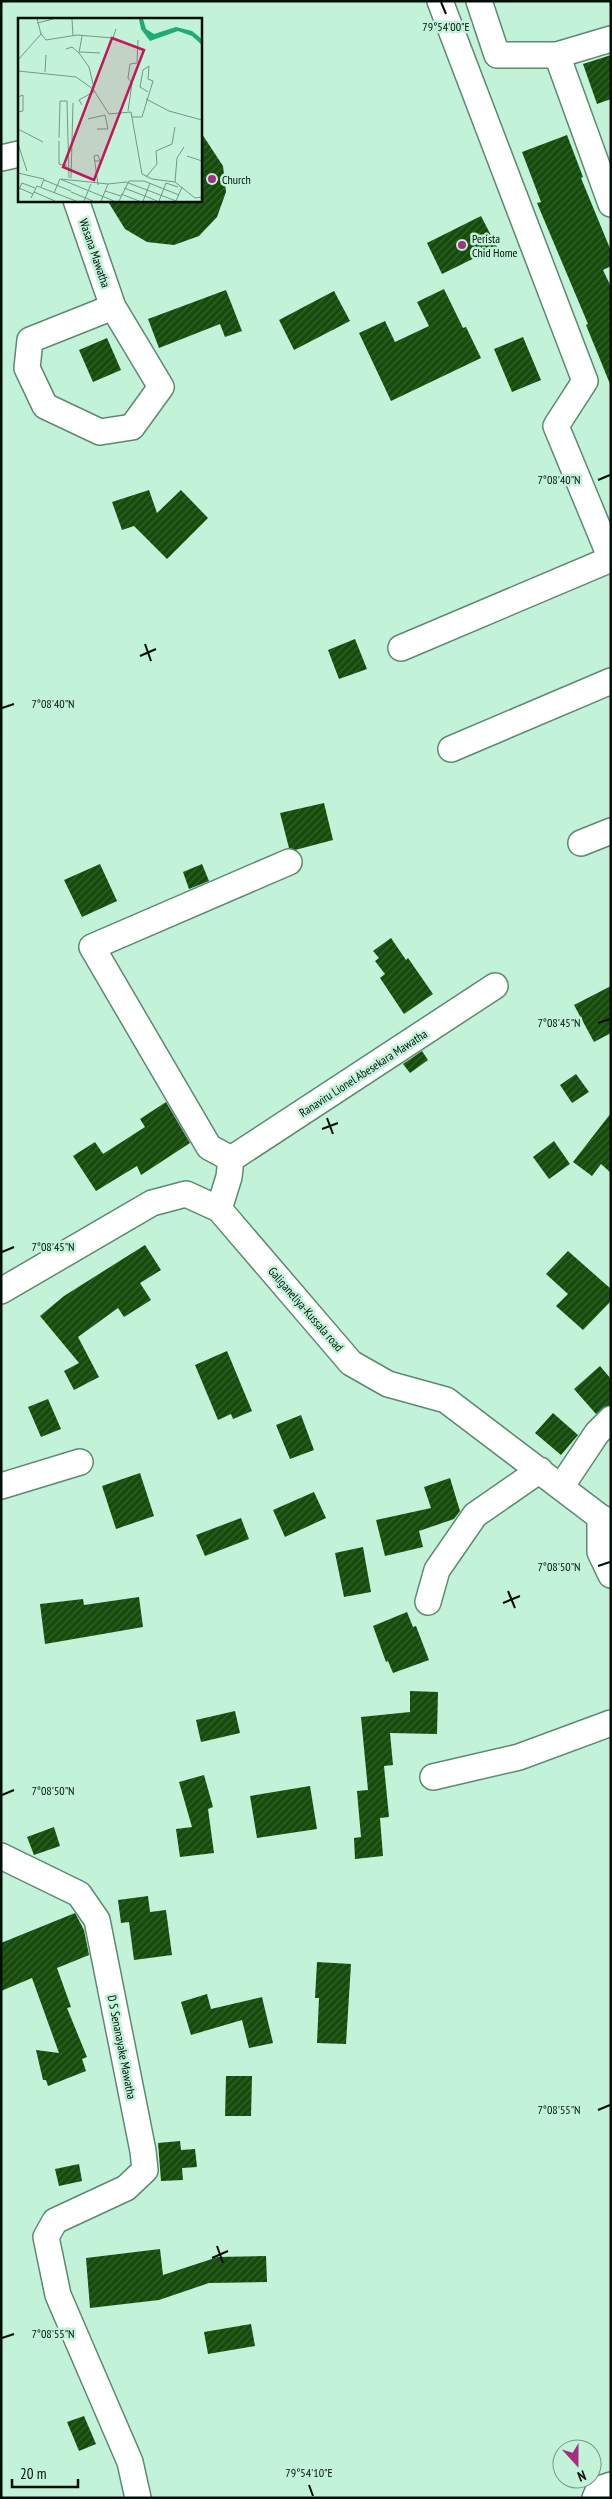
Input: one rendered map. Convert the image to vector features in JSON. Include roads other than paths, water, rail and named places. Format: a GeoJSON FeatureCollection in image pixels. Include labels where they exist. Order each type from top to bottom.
{"type":"FeatureCollection","features":[{"type":"Feature","properties":{"kind":"street"},"geometry":{"type":"LineString","coordinates":[[401,648],[611,559],[556,426],[585,382],[440,1]]}},
{"type":"Feature","properties":{"kind":"street"},"geometry":{"type":"LineString","coordinates":[[479,1],[496,55],[556,55],[611,39]]}},
{"type":"Feature","properties":{"kind":"street"},"geometry":{"type":"LineString","coordinates":[[556,55],[611,204]]}},
{"type":"Feature","properties":{"kind":"street"},"geometry":{"type":"LineString","coordinates":[[1,158],[18,154]]}},
{"type":"Feature","properties":{"kind":"street","name":"Wasana Mawatha"},"geometry":{"type":"LineString","coordinates":[[76,201],[113,307]]}},
{"type":"Feature","properties":{"kind":"street"},"geometry":{"type":"LineString","coordinates":[[113,307],[161,387],[132,427],[100,432],[44,406],[27,368],[30,340],[113,307]]}},
{"type":"Feature","properties":{"kind":"street"},"geometry":{"type":"LineString","coordinates":[[451,749],[611,681]]}},
{"type":"Feature","properties":{"kind":"street"},"geometry":{"type":"LineString","coordinates":[[582,843],[611,831]]}},
{"type":"Feature","properties":{"kind":"street"},"geometry":{"type":"LineString","coordinates":[[219,1209],[232,1159],[209,1147],[92,947],[289,862]]}},
{"type":"Feature","properties":{"kind":"street","name":"Ranaviru Lionel Abesekara Mawatha"},"geometry":{"type":"LineString","coordinates":[[232,1159],[495,986]]}},
{"type":"Feature","properties":{"kind":"street","name":"Galiganeliya-Kussala road"},"geometry":{"type":"LineString","coordinates":[[1,1291],[152,1203],[186,1194],[219,1209],[351,1363],[388,1384],[446,1400],[605,1520]]}},
{"type":"Feature","properties":{"kind":"street"},"geometry":{"type":"LineString","coordinates":[[561,1487],[597,1433],[611,1419]]}},
{"type":"Feature","properties":{"kind":"street"},"geometry":{"type":"LineString","coordinates":[[1,1486],[80,1462]]}},
{"type":"Feature","properties":{"kind":"street"},"geometry":{"type":"LineString","coordinates":[[428,1602],[437,1570],[475,1516],[540,1470]]}},
{"type":"Feature","properties":{"kind":"street"},"geometry":{"type":"LineString","coordinates":[[605,1520],[600,1552],[611,1575]]}},
{"type":"Feature","properties":{"kind":"street"},"geometry":{"type":"LineString","coordinates":[[433,1777],[519,1757],[611,1723]]}},
{"type":"Feature","properties":{"kind":"street","name":"D S Senanayake Mawatha"},"geometry":{"type":"LineString","coordinates":[[1,1856],[79,1894],[97,1920],[143,2151],[145,2170],[126,2188],[55,2221],[46,2237],[58,2295],[130,2462],[138,2498]]}},
{"type":"Feature","properties":{"kind":"street"},"geometry":{"type":"LineString","coordinates":[[595,2498],[599,2489],[611,2486]]}},
{"type":"Feature","properties":{"kind":"place","name":"Church"},"geometry":{"type":"Point","coordinates":[212,179]}},
{"type":"Feature","properties":{"kind":"place","name":"Perista Chid Home"},"geometry":{"type":"Point","coordinates":[462,245]}}]}
